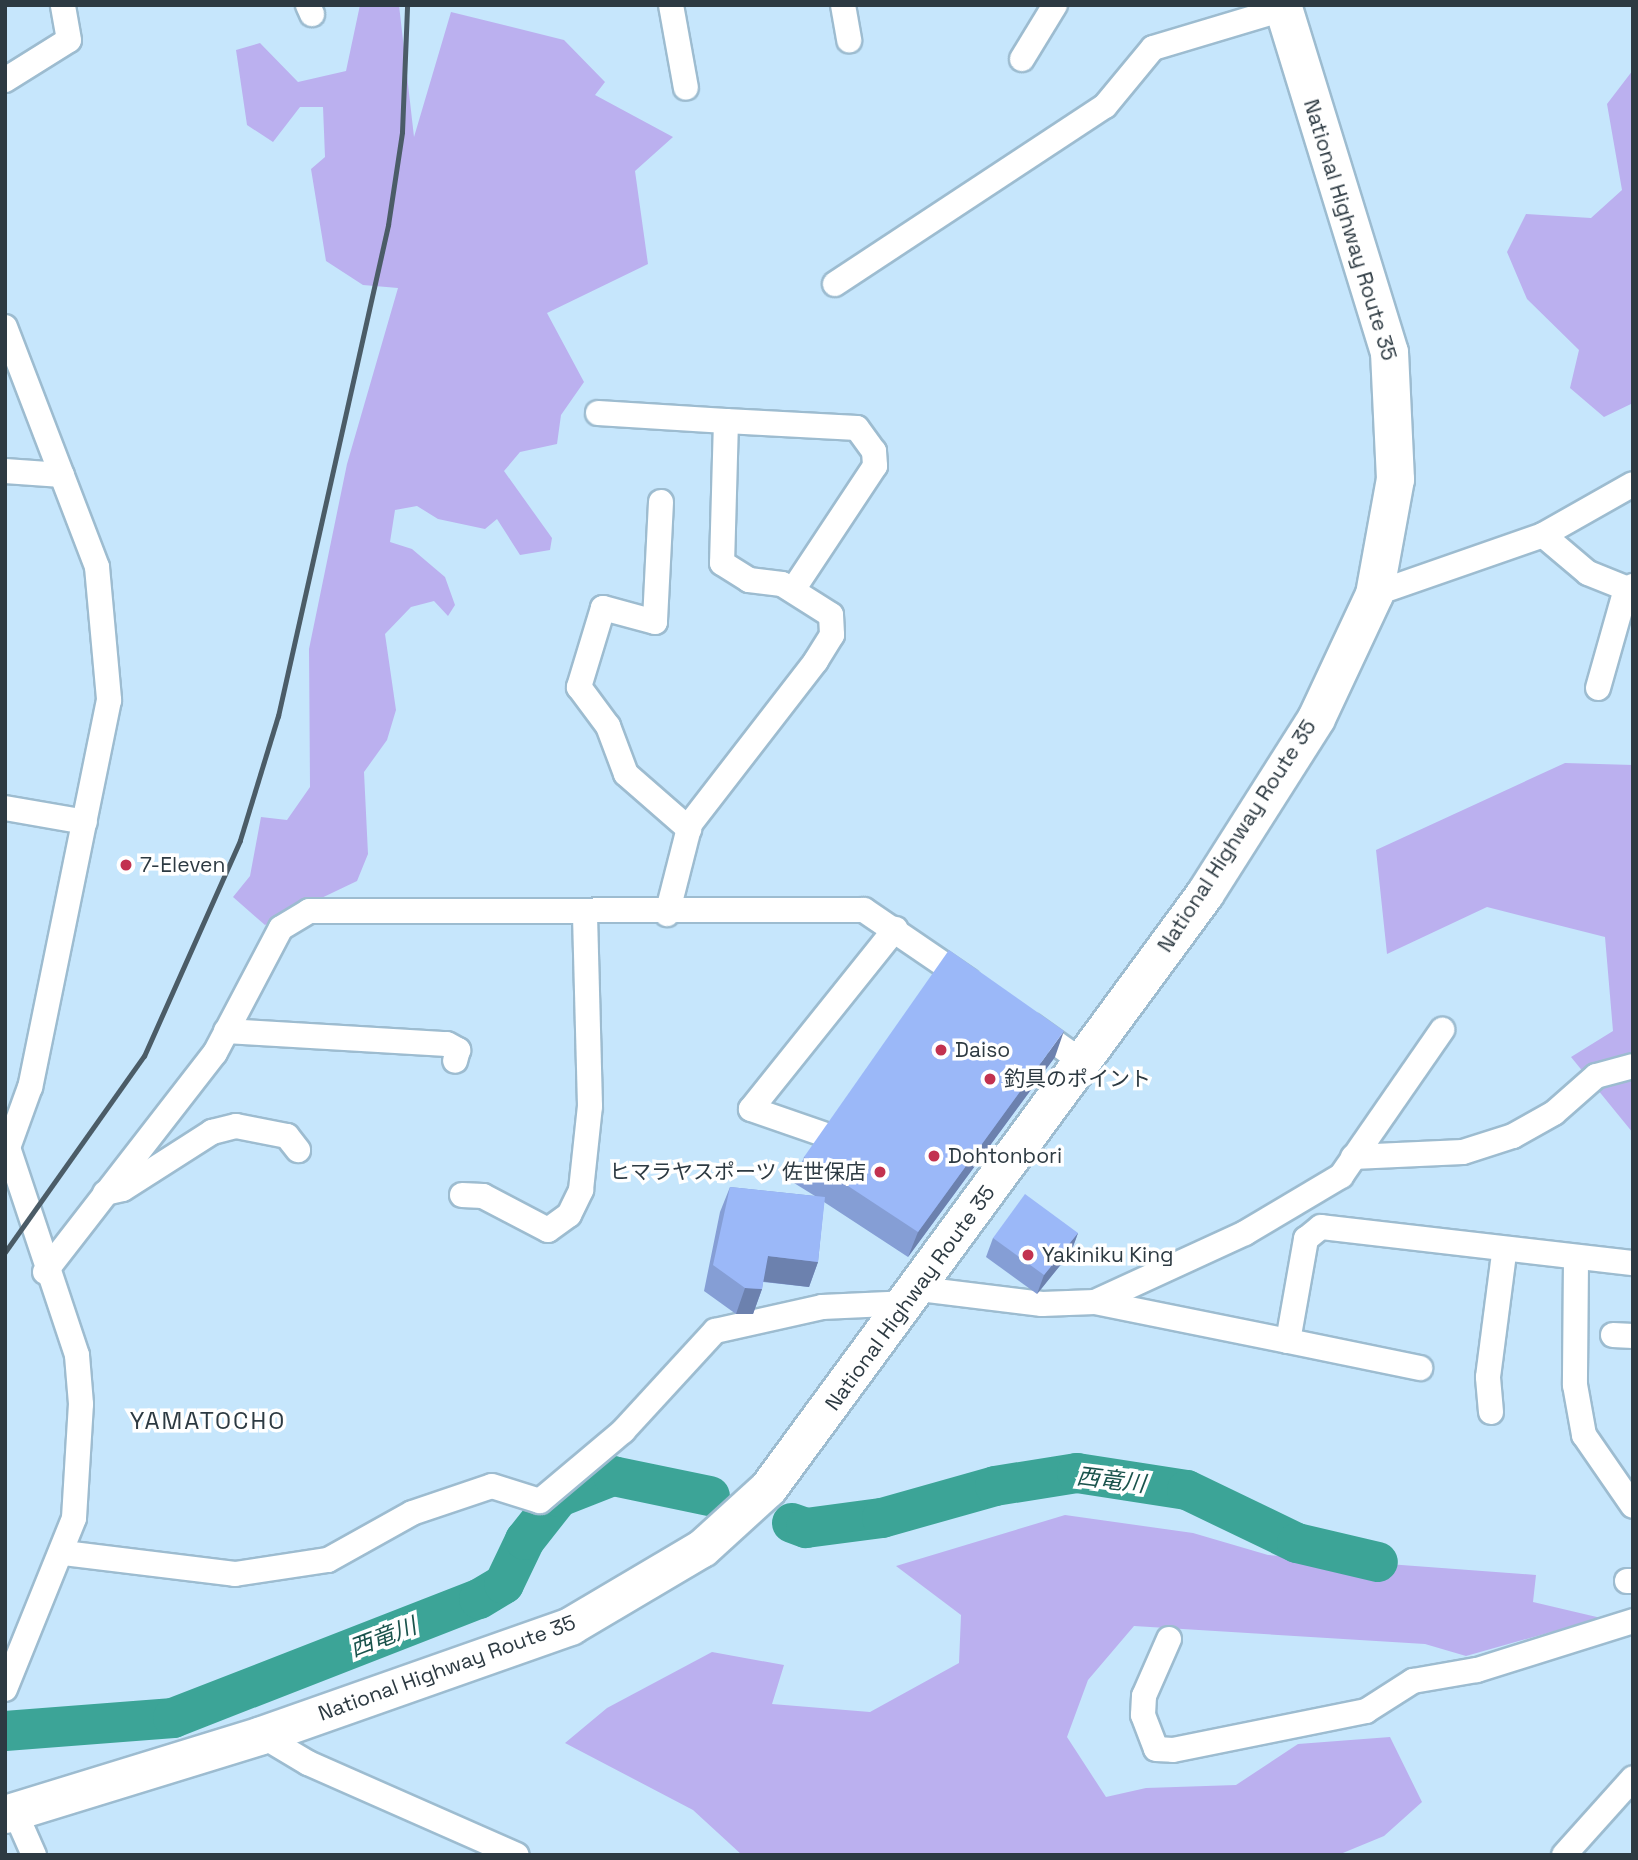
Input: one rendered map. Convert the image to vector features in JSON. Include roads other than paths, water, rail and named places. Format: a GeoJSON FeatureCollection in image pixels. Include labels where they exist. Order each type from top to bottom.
{"type":"FeatureCollection","features":[{"type":"Feature","properties":{"kind":"highway","name":"National Highway Route 35"},"geometry":{"type":"LineString","coordinates":[[10,1813],[261,1735],[570,1626],[702,1548],[768,1488],[915,1296],[975,1186],[1081,1061],[1205,893],[1315,719],[1374,594],[1395,479],[1389,352],[1282,7]]}},
{"type":"Feature","properties":{"kind":"street"},"geometry":{"type":"LineString","coordinates":[[5,80],[69,40],[63,5]]}},
{"type":"Feature","properties":{"kind":"street"},"geometry":{"type":"LineString","coordinates":[[671,5],[686,88]]}},
{"type":"Feature","properties":{"kind":"street"},"geometry":{"type":"LineString","coordinates":[[843,5],[849,40]]}},
{"type":"Feature","properties":{"kind":"street"},"geometry":{"type":"LineString","coordinates":[[1022,59],[1055,5]]}},
{"type":"Feature","properties":{"kind":"street"},"geometry":{"type":"LineString","coordinates":[[835,284],[1105,106],[1153,48],[1282,7]]}},
{"type":"Feature","properties":{"kind":"street"},"geometry":{"type":"LineString","coordinates":[[5,327],[97,567],[107,646],[109,700],[30,1087],[7,1153],[77,1356],[81,1404],[74,1518],[64,1553],[5,1689]]}},
{"type":"Feature","properties":{"kind":"street"},"geometry":{"type":"LineString","coordinates":[[598,413],[858,428],[874,451],[875,466],[793,590]]}},
{"type":"Feature","properties":{"kind":"street"},"geometry":{"type":"LineString","coordinates":[[667,914],[689,829],[832,635],[831,615],[793,590],[749,580],[722,563],[726,421]]}},
{"type":"Feature","properties":{"kind":"street"},"geometry":{"type":"LineString","coordinates":[[5,471],[62,475]]}},
{"type":"Feature","properties":{"kind":"street"},"geometry":{"type":"LineString","coordinates":[[1374,594],[1543,535],[1633,484]]}},
{"type":"Feature","properties":{"kind":"street"},"geometry":{"type":"LineString","coordinates":[[661,502],[655,622],[603,608],[579,687],[608,726],[626,774],[689,829]]}},
{"type":"Feature","properties":{"kind":"street"},"geometry":{"type":"LineString","coordinates":[[1543,535],[1588,573],[1630,589],[1598,688]]}},
{"type":"Feature","properties":{"kind":"street"},"geometry":{"type":"LineString","coordinates":[[5,808],[85,822]]}},
{"type":"Feature","properties":{"kind":"street"},"geometry":{"type":"LineString","coordinates":[[46,1272],[226,1031],[281,928],[309,911],[667,914],[864,910],[993,999]]}},
{"type":"Feature","properties":{"kind":"street"},"geometry":{"type":"LineString","coordinates":[[462,1195],[483,1196],[548,1230],[569,1215],[581,1190],[590,1106],[584,913]]}},
{"type":"Feature","properties":{"kind":"street"},"geometry":{"type":"LineString","coordinates":[[883,1154],[751,1109],[895,929]]}},
{"type":"Feature","properties":{"kind":"street"},"geometry":{"type":"LineString","coordinates":[[1015,1014],[1081,1061]]}},
{"type":"Feature","properties":{"kind":"street"},"geometry":{"type":"LineString","coordinates":[[1095,1302],[1307,1199],[1341,1176],[1442,1030]]}},
{"type":"Feature","properties":{"kind":"street"},"geometry":{"type":"LineString","coordinates":[[226,1031],[447,1044],[458,1050],[455,1061]]}},
{"type":"Feature","properties":{"kind":"street"},"geometry":{"type":"LineString","coordinates":[[1353,1157],[1463,1152],[1501,1140],[1554,1113],[1597,1076],[1633,1066]]}},
{"type":"Feature","properties":{"kind":"street"},"geometry":{"type":"LineString","coordinates":[[104,1193],[123,1189],[212,1132],[236,1126],[287,1136],[298,1150]]}},
{"type":"Feature","properties":{"kind":"street"},"geometry":{"type":"LineString","coordinates":[[1288,1340],[1306,1239],[1321,1227],[1504,1253],[1576,1261],[1633,1263]]}},
{"type":"Feature","properties":{"kind":"street"},"geometry":{"type":"LineString","coordinates":[[1491,1412],[1488,1377],[1504,1253]]}},
{"type":"Feature","properties":{"kind":"street"},"geometry":{"type":"LineString","coordinates":[[1576,1261],[1575,1385],[1584,1435],[1633,1506]]}},
{"type":"Feature","properties":{"kind":"street"},"geometry":{"type":"LineString","coordinates":[[64,1553],[236,1574],[328,1560],[412,1513],[492,1486],[540,1501],[623,1431],[715,1331],[822,1307],[915,1296],[1042,1304],[1095,1302],[1420,1368]]}},
{"type":"Feature","properties":{"kind":"street"},"geometry":{"type":"LineString","coordinates":[[1169,1639],[1144,1696],[1143,1715],[1156,1749],[1173,1750],[1366,1711],[1413,1681],[1477,1670],[1633,1621]]}},
{"type":"Feature","properties":{"kind":"street"},"geometry":{"type":"LineString","coordinates":[[261,1735],[308,1763],[517,1855]]}},
{"type":"Feature","properties":{"kind":"street"},"geometry":{"type":"LineString","coordinates":[[1564,1855],[1633,1778]]}},
{"type":"Feature","properties":{"kind":"street"},"geometry":{"type":"LineString","coordinates":[[10,1813],[34,1855]]}},
{"type":"Feature","properties":{"kind":"waterway","name":"西竜川"},"geometry":{"type":"LineString","coordinates":[[792,1523],[806,1528],[882,1518],[995,1486],[1077,1473],[1187,1490],[1297,1543],[1378,1562]]}},
{"type":"Feature","properties":{"kind":"waterway","name":"西竜川"},"geometry":{"type":"LineString","coordinates":[[5,1731],[173,1718],[479,1599],[504,1584],[525,1540],[559,1497],[613,1476],[710,1496]]}},
{"type":"Feature","properties":{"kind":"railway"},"geometry":{"type":"LineString","coordinates":[[5,1252],[144,1056],[240,840],[278,716],[388,225],[402,132],[407,5]]}},
{"type":"Feature","properties":{"kind":"place","name":"7-Eleven"},"geometry":{"type":"Point","coordinates":[126,865]}},
{"type":"Feature","properties":{"kind":"place","name":"Daiso"},"geometry":{"type":"Point","coordinates":[941,1050]}},
{"type":"Feature","properties":{"kind":"place","name":"釣具のポイント"},"geometry":{"type":"Point","coordinates":[990,1079]}},
{"type":"Feature","properties":{"kind":"place","name":"Dohtonbori"},"geometry":{"type":"Point","coordinates":[934,1156]}},
{"type":"Feature","properties":{"kind":"place","name":"ヒマラヤスポーツ 佐世保店"},"geometry":{"type":"Point","coordinates":[880,1172]}},
{"type":"Feature","properties":{"kind":"place","name":"Yakiniku King"},"geometry":{"type":"Point","coordinates":[1028,1255]}},
{"type":"Feature","properties":{"kind":"district","name":"YAMATOCHO"},"geometry":{"type":"Point","coordinates":[208,1421]}}]}
